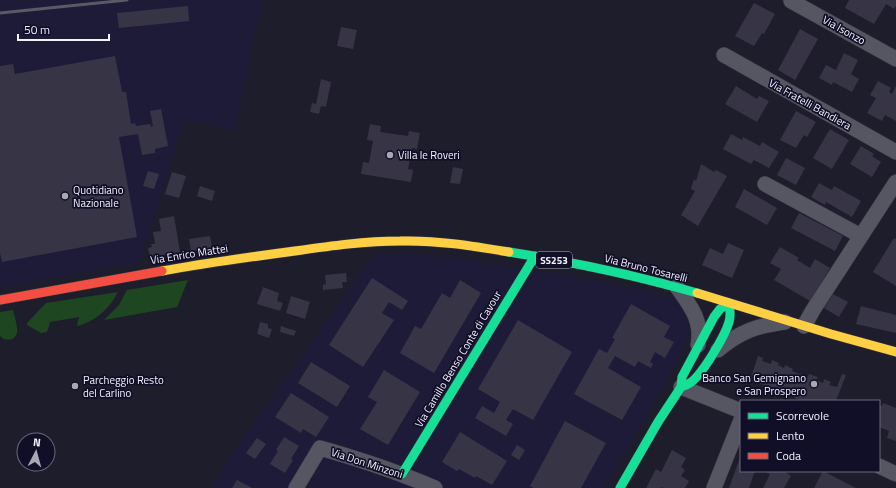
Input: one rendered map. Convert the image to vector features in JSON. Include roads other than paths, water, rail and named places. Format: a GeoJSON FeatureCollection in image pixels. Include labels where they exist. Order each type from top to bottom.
{"type":"FeatureCollection","features":[{"type":"Feature","properties":{"kind":"main road","name":"Via Bruno Tosarelli"},"geometry":{"type":"LineString","coordinates":[[383,242],[416,241],[497,250],[609,270],[677,287],[851,340],[896,352]]}},
{"type":"Feature","properties":{"kind":"main road","name":"Via Enrico Mattei"},"geometry":{"type":"LineString","coordinates":[[0,300],[218,261],[326,247],[383,242]]}},
{"type":"Feature","properties":{"kind":"main road","name":"Via Camillo Benso Conte di Cavour"},"geometry":{"type":"LineString","coordinates":[[402,474],[535,256]]}},
{"type":"Feature","properties":{"kind":"main road"},"geometry":{"type":"LineString","coordinates":[[620,488],[658,422],[681,387],[682,378],[714,317],[720,309],[729,303],[730,312],[726,331],[702,368],[689,383],[681,387]]}},
{"type":"Feature","properties":{"kind":"street","name":"Via Isonzo"},"geometry":{"type":"LineString","coordinates":[[792,0],[896,59]]}},
{"type":"Feature","properties":{"kind":"street","name":"Via Fratelli Bandiera"},"geometry":{"type":"LineString","coordinates":[[724,55],[896,152]]}},
{"type":"Feature","properties":{"kind":"street"},"geometry":{"type":"LineString","coordinates":[[804,326],[896,182]]}},
{"type":"Feature","properties":{"kind":"street"},"geometry":{"type":"LineString","coordinates":[[765,184],[861,236]]}},
{"type":"Feature","properties":{"kind":"street"},"geometry":{"type":"LineString","coordinates":[[677,287],[694,311],[699,340],[697,348]]}},
{"type":"Feature","properties":{"kind":"street"},"geometry":{"type":"LineString","coordinates":[[712,354],[737,336],[752,329],[788,321]]}},
{"type":"Feature","properties":{"kind":"street"},"geometry":{"type":"LineString","coordinates":[[681,387],[740,411]]}},
{"type":"Feature","properties":{"kind":"street"},"geometry":{"type":"LineString","coordinates":[[714,488],[740,423]]}},
{"type":"Feature","properties":{"kind":"street","name":"Via Don Minzoni"},"geometry":{"type":"LineString","coordinates":[[296,488],[320,448],[402,474],[435,488]]}},
{"type":"Feature","properties":{"kind":"street"},"geometry":{"type":"LineString","coordinates":[[880,466],[896,474]]}},
{"type":"Feature","properties":{"kind":"railway"},"geometry":{"type":"LineString","coordinates":[[0,13],[127,0]]}},
{"type":"Feature","properties":{"kind":"place","name":"Villa le Roveri"},"geometry":{"type":"Point","coordinates":[390,155]}},
{"type":"Feature","properties":{"kind":"place","name":"Quotidiano Nazionale"},"geometry":{"type":"Point","coordinates":[65,196]}},
{"type":"Feature","properties":{"kind":"place","name":"Banco San Gemignano e San Prospero"},"geometry":{"type":"Point","coordinates":[814,384]}},
{"type":"Feature","properties":{"kind":"place","name":"Parcheggio Resto del Carlino"},"geometry":{"type":"Point","coordinates":[75,386]}}]}
